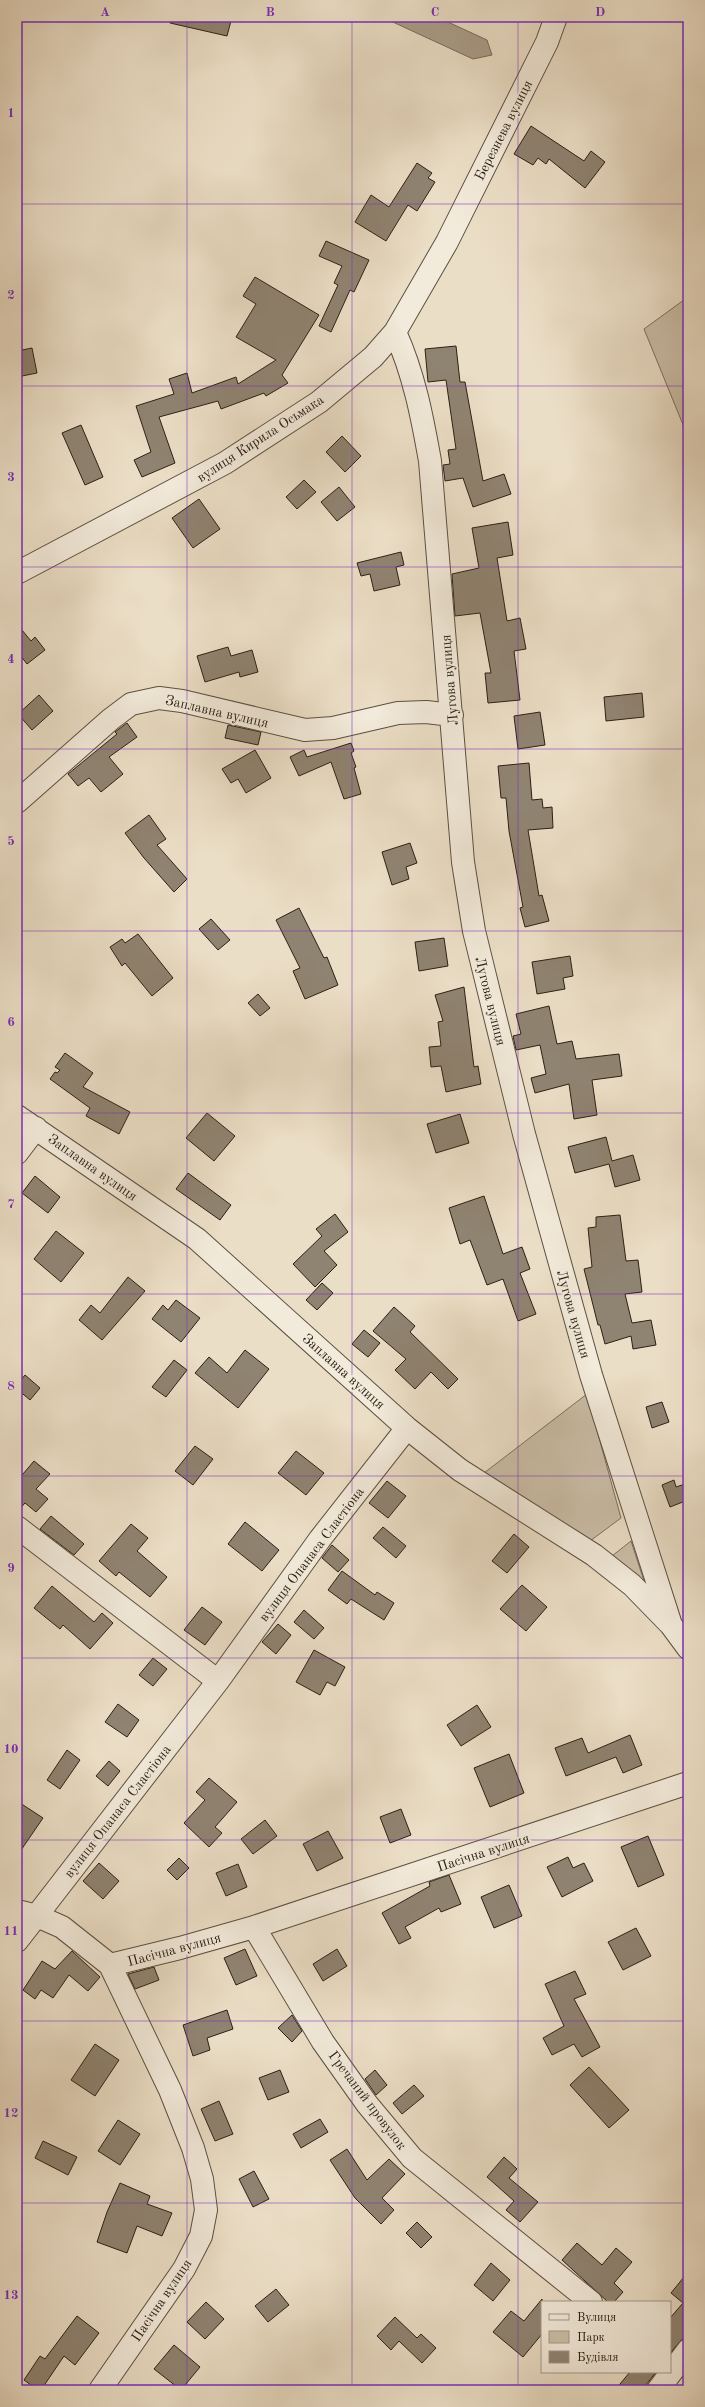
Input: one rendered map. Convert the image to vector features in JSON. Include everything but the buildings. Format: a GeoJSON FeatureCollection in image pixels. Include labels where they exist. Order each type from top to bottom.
{"type":"FeatureCollection","features":[{"type":"Feature","properties":{"kind":"street","name":"Березнева вулиця"},"geometry":{"type":"LineString","coordinates":[[447,242],[537,62],[556,17]]}},
{"type":"Feature","properties":{"kind":"street","name":"вулиця Кирила Осьмака"},"geometry":{"type":"LineString","coordinates":[[17,573],[225,463],[319,402],[373,357],[395,332],[447,242]]}},
{"type":"Feature","properties":{"kind":"street","name":"Лугова вулиця"},"geometry":{"type":"LineString","coordinates":[[395,332],[407,359],[420,401],[430,460],[463,862],[476,938],[524,1134],[591,1375],[671,1625],[688,1648]]}},
{"type":"Feature","properties":{"kind":"street","name":"Заплавна вулиця"},"geometry":{"type":"LineString","coordinates":[[17,802],[111,719],[131,704],[159,698],[182,701],[279,726],[306,730],[333,728],[398,713],[426,712],[452,715]]}},
{"type":"Feature","properties":{"kind":"street","name":"Заплавна вулиця"},"geometry":{"type":"LineString","coordinates":[[17,1116],[197,1239],[407,1428],[460,1470],[594,1555],[632,1585],[671,1625]]}},
{"type":"Feature","properties":{"kind":"street"},"geometry":{"type":"LineString","coordinates":[[17,1153],[36,1128]]}},
{"type":"Feature","properties":{"kind":"street","name":"вулиця Опанаса Сластіона"},"geometry":{"type":"LineString","coordinates":[[17,1941],[27,1914],[218,1681],[320,1539],[407,1428]]}},
{"type":"Feature","properties":{"kind":"street"},"geometry":{"type":"LineString","coordinates":[[17,1527],[218,1681]]}},
{"type":"Feature","properties":{"kind":"street","name":"Пасічна вулиця"},"geometry":{"type":"LineString","coordinates":[[100,2390],[184,2269],[201,2236],[206,2210],[202,2180],[193,2148],[170,2090],[110,1965],[254,1927],[688,1783]]}},
{"type":"Feature","properties":{"kind":"street"},"geometry":{"type":"LineString","coordinates":[[27,1914],[62,1927],[110,1965]]}},
{"type":"Feature","properties":{"kind":"street","name":"Гречаний провулок"},"geometry":{"type":"LineString","coordinates":[[254,1927],[328,2048],[367,2104],[412,2158],[591,2301]]}},
{"type":"Feature","properties":{"kind":"street"},"geometry":{"type":"LineString","coordinates":[[672,2365],[688,2350]]}},
{"type":"Feature","properties":{"kind":"street"},"geometry":{"type":"LineString","coordinates":[[658,2390],[668,2373]]}},
{"type":"Feature","properties":{"kind":"green space"},"geometry":{"type":"Polygon","coordinates":[[[688,297],[688,437],[644,329],[688,297]]]}},
{"type":"Feature","properties":{"kind":"green space"},"geometry":{"type":"Polygon","coordinates":[[[587,1394],[621,1518],[590,1541],[484,1473],[587,1394]]]}},
{"type":"Feature","properties":{"kind":"green space"},"geometry":{"type":"Polygon","coordinates":[[[631,1541],[645,1584],[612,1556],[631,1541]]]}},
{"type":"Feature","properties":{"kind":"shaded area"},"geometry":{"type":"Polygon","coordinates":[[[382,17],[437,17],[487,40],[492,55],[473,59],[382,17]]]}}]}
